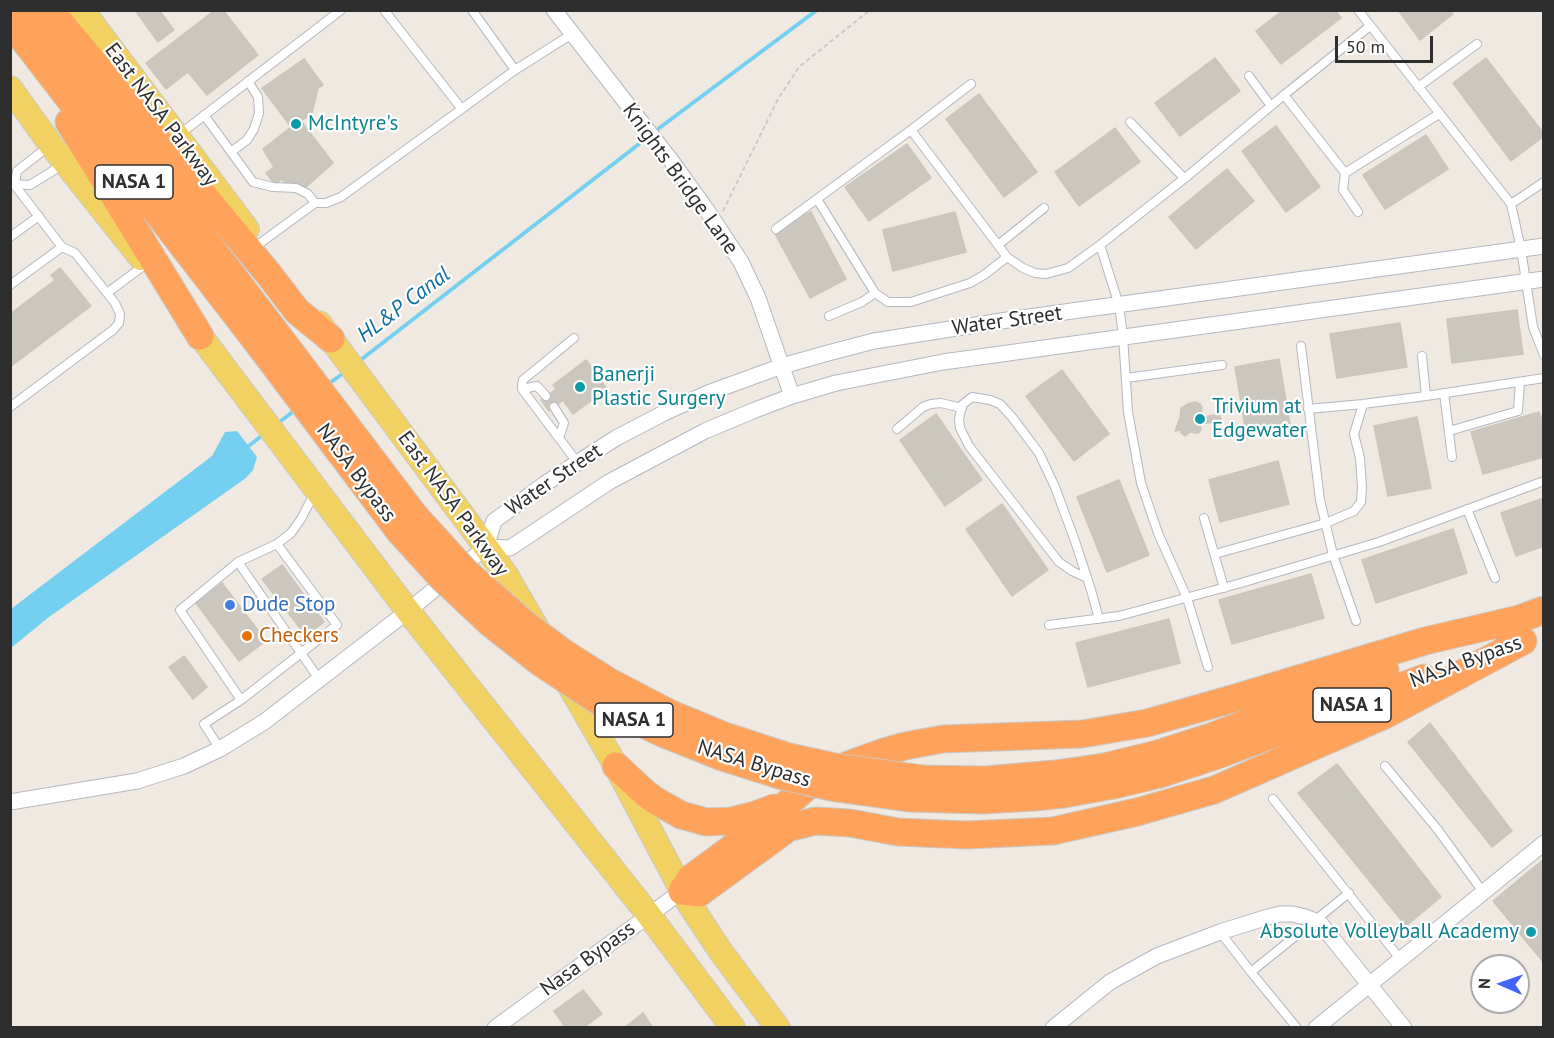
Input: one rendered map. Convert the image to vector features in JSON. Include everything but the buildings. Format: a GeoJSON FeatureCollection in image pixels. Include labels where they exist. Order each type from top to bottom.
{"type":"FeatureCollection","features":[{"type":"Feature","properties":{"kind":"highway","name":"NASA Bypass"},"geometry":{"type":"LineString","coordinates":[[30,10],[265,335],[400,532],[441,577],[490,623],[541,663],[583,691],[662,733],[722,757],[779,775],[836,788],[897,797],[983,800],[1064,794],[1114,785],[1157,764],[1212,757],[1527,632],[1544,610]]}},
{"type":"Feature","properties":{"kind":"highway"},"geometry":{"type":"LineString","coordinates":[[50,10],[297,311],[331,339]]}},
{"type":"Feature","properties":{"kind":"highway","name":"NASA Bypass"},"geometry":{"type":"LineString","coordinates":[[10,22],[265,335]]}},
{"type":"Feature","properties":{"kind":"highway"},"geometry":{"type":"LineString","coordinates":[[10,26],[200,336]]}},
{"type":"Feature","properties":{"kind":"highway"},"geometry":{"type":"LineString","coordinates":[[1527,632],[1384,715],[1214,790],[1137,812],[1053,831],[954,835],[898,832],[850,823],[815,821],[788,828],[699,893],[682,891],[690,879],[758,829],[809,785],[863,759],[905,746],[943,739],[1082,734],[1147,723],[1425,641],[1527,632]]}},
{"type":"Feature","properties":{"kind":"highway"},"geometry":{"type":"LineString","coordinates":[[616,766],[656,801],[681,815],[706,822],[743,819],[789,802]]}},
{"type":"Feature","properties":{"kind":"main road","name":"East NASA Parkway"},"geometry":{"type":"LineString","coordinates":[[82,10],[506,575],[616,766],[682,891],[721,952],[778,1028]]}},
{"type":"Feature","properties":{"kind":"main road"},"geometry":{"type":"LineString","coordinates":[[10,88],[408,611],[648,914],[733,1028]]}},
{"type":"Feature","properties":{"kind":"street","name":"Knights Bridge Lane"},"geometry":{"type":"LineString","coordinates":[[554,10],[673,163],[741,262],[758,298],[792,396]]}},
{"type":"Feature","properties":{"kind":"street","name":"Water Street"},"geometry":{"type":"LineString","coordinates":[[1544,246],[1014,319],[874,341],[828,352],[708,393],[616,438],[546,483],[494,521],[486,547],[510,549],[609,482],[650,460],[729,420],[792,396],[836,383],[917,366],[1544,279]]}},
{"type":"Feature","properties":{"kind":"street"},"geometry":{"type":"LineString","coordinates":[[10,802],[137,781],[184,766],[220,749],[264,722],[408,611],[486,547]]}},
{"type":"Feature","properties":{"kind":"street"},"geometry":{"type":"LineString","coordinates":[[1316,1028],[1544,843]]}},
{"type":"Feature","properties":{"kind":"street","name":"Nasa Bypass"},"geometry":{"type":"LineString","coordinates":[[495,1028],[682,891]]}},
{"type":"Feature","properties":{"kind":"street"},"geometry":{"type":"LineString","coordinates":[[1053,1028],[1110,982],[1157,956],[1220,932],[1280,914],[1293,914],[1320,923],[1404,1028]]}},
{"type":"Feature","properties":{"kind":"lane"},"geometry":{"type":"LineString","coordinates":[[177,136],[341,10]]}},
{"type":"Feature","properties":{"kind":"lane"},"geometry":{"type":"LineString","coordinates":[[384,10],[461,108]]}},
{"type":"Feature","properties":{"kind":"lane"},"geometry":{"type":"LineString","coordinates":[[472,10],[515,70]]}},
{"type":"Feature","properties":{"kind":"lane"},"geometry":{"type":"LineString","coordinates":[[1358,10],[1510,204],[1521,249],[1533,327],[1544,355]]}},
{"type":"Feature","properties":{"kind":"lane"},"geometry":{"type":"LineString","coordinates":[[911,130],[1007,257],[1023,268],[1035,273],[1046,274],[1068,268],[1100,245],[1370,26]]}},
{"type":"Feature","properties":{"kind":"lane"},"geometry":{"type":"LineString","coordinates":[[259,244],[315,202],[326,203],[341,197],[461,108],[572,34]]}},
{"type":"Feature","properties":{"kind":"lane"},"geometry":{"type":"LineString","coordinates":[[1418,87],[1477,44]]}},
{"type":"Feature","properties":{"kind":"lane"},"geometry":{"type":"LineString","coordinates":[[1249,76],[1271,106]]}},
{"type":"Feature","properties":{"kind":"lane"},"geometry":{"type":"LineString","coordinates":[[231,152],[247,140],[254,129],[259,113],[258,97],[248,81]]}},
{"type":"Feature","properties":{"kind":"lane"},"geometry":{"type":"LineString","coordinates":[[776,229],[971,84]]}},
{"type":"Feature","properties":{"kind":"lane"},"geometry":{"type":"LineString","coordinates":[[1284,95],[1345,174],[1343,190],[1358,212]]}},
{"type":"Feature","properties":{"kind":"lane"},"geometry":{"type":"LineString","coordinates":[[1345,174],[1440,114]]}},
{"type":"Feature","properties":{"kind":"lane"},"geometry":{"type":"LineString","coordinates":[[204,116],[253,182],[273,187],[296,188],[308,194],[315,202]]}},
{"type":"Feature","properties":{"kind":"lane"},"geometry":{"type":"LineString","coordinates":[[1130,122],[1184,178]]}},
{"type":"Feature","properties":{"kind":"lane"},"geometry":{"type":"LineString","coordinates":[[12,183],[17,171],[58,154]]}},
{"type":"Feature","properties":{"kind":"lane"},"geometry":{"type":"LineString","coordinates":[[12,183],[30,185],[58,154]]}},
{"type":"Feature","properties":{"kind":"lane"},"geometry":{"type":"LineString","coordinates":[[1510,204],[1544,182]]}},
{"type":"Feature","properties":{"kind":"lane"},"geometry":{"type":"LineString","coordinates":[[10,407],[113,330],[119,323],[120,314],[115,303],[75,253],[62,246],[12,183]]}},
{"type":"Feature","properties":{"kind":"lane"},"geometry":{"type":"LineString","coordinates":[[817,199],[875,293],[888,302],[911,302],[970,283],[1007,257]]}},
{"type":"Feature","properties":{"kind":"lane"},"geometry":{"type":"LineString","coordinates":[[998,245],[1044,208]]}},
{"type":"Feature","properties":{"kind":"lane"},"geometry":{"type":"LineString","coordinates":[[10,237],[39,216]]}},
{"type":"Feature","properties":{"kind":"lane"},"geometry":{"type":"LineString","coordinates":[[1100,245],[1119,305],[1128,412],[1141,483],[1158,533],[1187,598],[1208,667]]}},
{"type":"Feature","properties":{"kind":"lane"},"geometry":{"type":"LineString","coordinates":[[10,285],[62,246]]}},
{"type":"Feature","properties":{"kind":"lane"},"geometry":{"type":"LineString","coordinates":[[107,293],[146,264]]}},
{"type":"Feature","properties":{"kind":"lane"},"geometry":{"type":"LineString","coordinates":[[829,316],[862,302],[875,293]]}},
{"type":"Feature","properties":{"kind":"lane"},"geometry":{"type":"LineString","coordinates":[[574,338],[523,380],[522,389],[577,462]]}},
{"type":"Feature","properties":{"kind":"lane"},"geometry":{"type":"LineString","coordinates":[[1300,346],[1320,500],[1333,555],[1356,621]]}},
{"type":"Feature","properties":{"kind":"lane"},"geometry":{"type":"LineString","coordinates":[[1422,356],[1426,396]]}},
{"type":"Feature","properties":{"kind":"lane"},"geometry":{"type":"LineString","coordinates":[[1126,378],[1222,365]]}},
{"type":"Feature","properties":{"kind":"lane"},"geometry":{"type":"LineString","coordinates":[[1308,409],[1426,396],[1544,378]]}},
{"type":"Feature","properties":{"kind":"lane"},"geometry":{"type":"LineString","coordinates":[[1449,431],[1518,411],[1520,382]]}},
{"type":"Feature","properties":{"kind":"lane"},"geometry":{"type":"LineString","coordinates":[[522,389],[537,386],[546,396]]}},
{"type":"Feature","properties":{"kind":"lane"},"geometry":{"type":"LineString","coordinates":[[1444,393],[1452,457]]}},
{"type":"Feature","properties":{"kind":"lane"},"geometry":{"type":"LineString","coordinates":[[1087,578],[1059,562],[969,446],[960,428],[959,419],[962,405],[972,397],[1000,404],[1039,453],[1055,487],[1087,578],[1098,619]]}},
{"type":"Feature","properties":{"kind":"lane"},"geometry":{"type":"LineString","coordinates":[[897,429],[922,407],[941,403],[962,408]]}},
{"type":"Feature","properties":{"kind":"lane"},"geometry":{"type":"LineString","coordinates":[[1215,554],[1326,523],[1354,511],[1361,502],[1362,487],[1360,458],[1354,434],[1363,404]]}},
{"type":"Feature","properties":{"kind":"lane"},"geometry":{"type":"LineString","coordinates":[[554,407],[564,423],[559,438]]}},
{"type":"Feature","properties":{"kind":"lane"},"geometry":{"type":"LineString","coordinates":[[1049,625],[1119,616],[1224,588],[1379,542],[1544,481]]}},
{"type":"Feature","properties":{"kind":"lane"},"geometry":{"type":"LineString","coordinates":[[241,700],[180,610],[238,562],[277,544],[291,533],[316,490]]}},
{"type":"Feature","properties":{"kind":"lane"},"geometry":{"type":"LineString","coordinates":[[1467,509],[1495,578]]}},
{"type":"Feature","properties":{"kind":"lane"},"geometry":{"type":"LineString","coordinates":[[1204,518],[1224,588]]}},
{"type":"Feature","properties":{"kind":"lane"},"geometry":{"type":"LineString","coordinates":[[220,749],[204,724],[241,700],[337,626],[277,544]]}},
{"type":"Feature","properties":{"kind":"lane"},"geometry":{"type":"LineString","coordinates":[[238,562],[319,679]]}},
{"type":"Feature","properties":{"kind":"lane"},"geometry":{"type":"LineString","coordinates":[[1385,766],[1438,830],[1484,892]]}},
{"type":"Feature","properties":{"kind":"lane"},"geometry":{"type":"LineString","coordinates":[[1273,799],[1401,960]]}},
{"type":"Feature","properties":{"kind":"lane"},"geometry":{"type":"LineString","coordinates":[[1251,972],[1349,893]]}},
{"type":"Feature","properties":{"kind":"lane"},"geometry":{"type":"LineString","coordinates":[[1220,932],[1297,1028]]}},
{"type":"Feature","properties":{"kind":"path"},"geometry":{"type":"LineString","coordinates":[[716,224],[778,99],[799,67],[870,10]]}},
{"type":"Feature","properties":{"kind":"water"},"geometry":{"type":"Polygon","coordinates":[[[237,431],[257,457],[253,470],[246,478],[49,617],[11,648],[11,609],[212,456],[225,432],[237,431]]]}},
{"type":"Feature","properties":{"kind":"waterway","name":"HL&P Canal"},"geometry":{"type":"LineString","coordinates":[[654,132],[817,10]]}},
{"type":"Feature","properties":{"kind":"waterway","name":"HL&P Canal"},"geometry":{"type":"LineString","coordinates":[[358,362],[648,137]]}},
{"type":"Feature","properties":{"kind":"waterway","name":"HL&P Canal"},"geometry":{"type":"LineString","coordinates":[[327,385],[345,372]]}},
{"type":"Feature","properties":{"kind":"waterway","name":"HL&P Canal"},"geometry":{"type":"LineString","coordinates":[[277,424],[295,410]]}},
{"type":"Feature","properties":{"kind":"waterway","name":"HL&P Canal"},"geometry":{"type":"LineString","coordinates":[[246,448],[264,434]]}},
{"type":"Feature","properties":{"kind":"place","name":"McIntyre's"},"geometry":{"type":"Point","coordinates":[296,124]}},
{"type":"Feature","properties":{"kind":"place","name":"Banerji Plastic Surgery"},"geometry":{"type":"Point","coordinates":[580,387]}},
{"type":"Feature","properties":{"kind":"place","name":"Trivium at Edgewater"},"geometry":{"type":"Point","coordinates":[1200,419]}},
{"type":"Feature","properties":{"kind":"place","name":"Dude Stop"},"geometry":{"type":"Point","coordinates":[230,605]}},
{"type":"Feature","properties":{"kind":"place","name":"Checkers"},"geometry":{"type":"Point","coordinates":[247,636]}},
{"type":"Feature","properties":{"kind":"place","name":"Absolute Volleyball Academy"},"geometry":{"type":"Point","coordinates":[1531,932]}}]}
